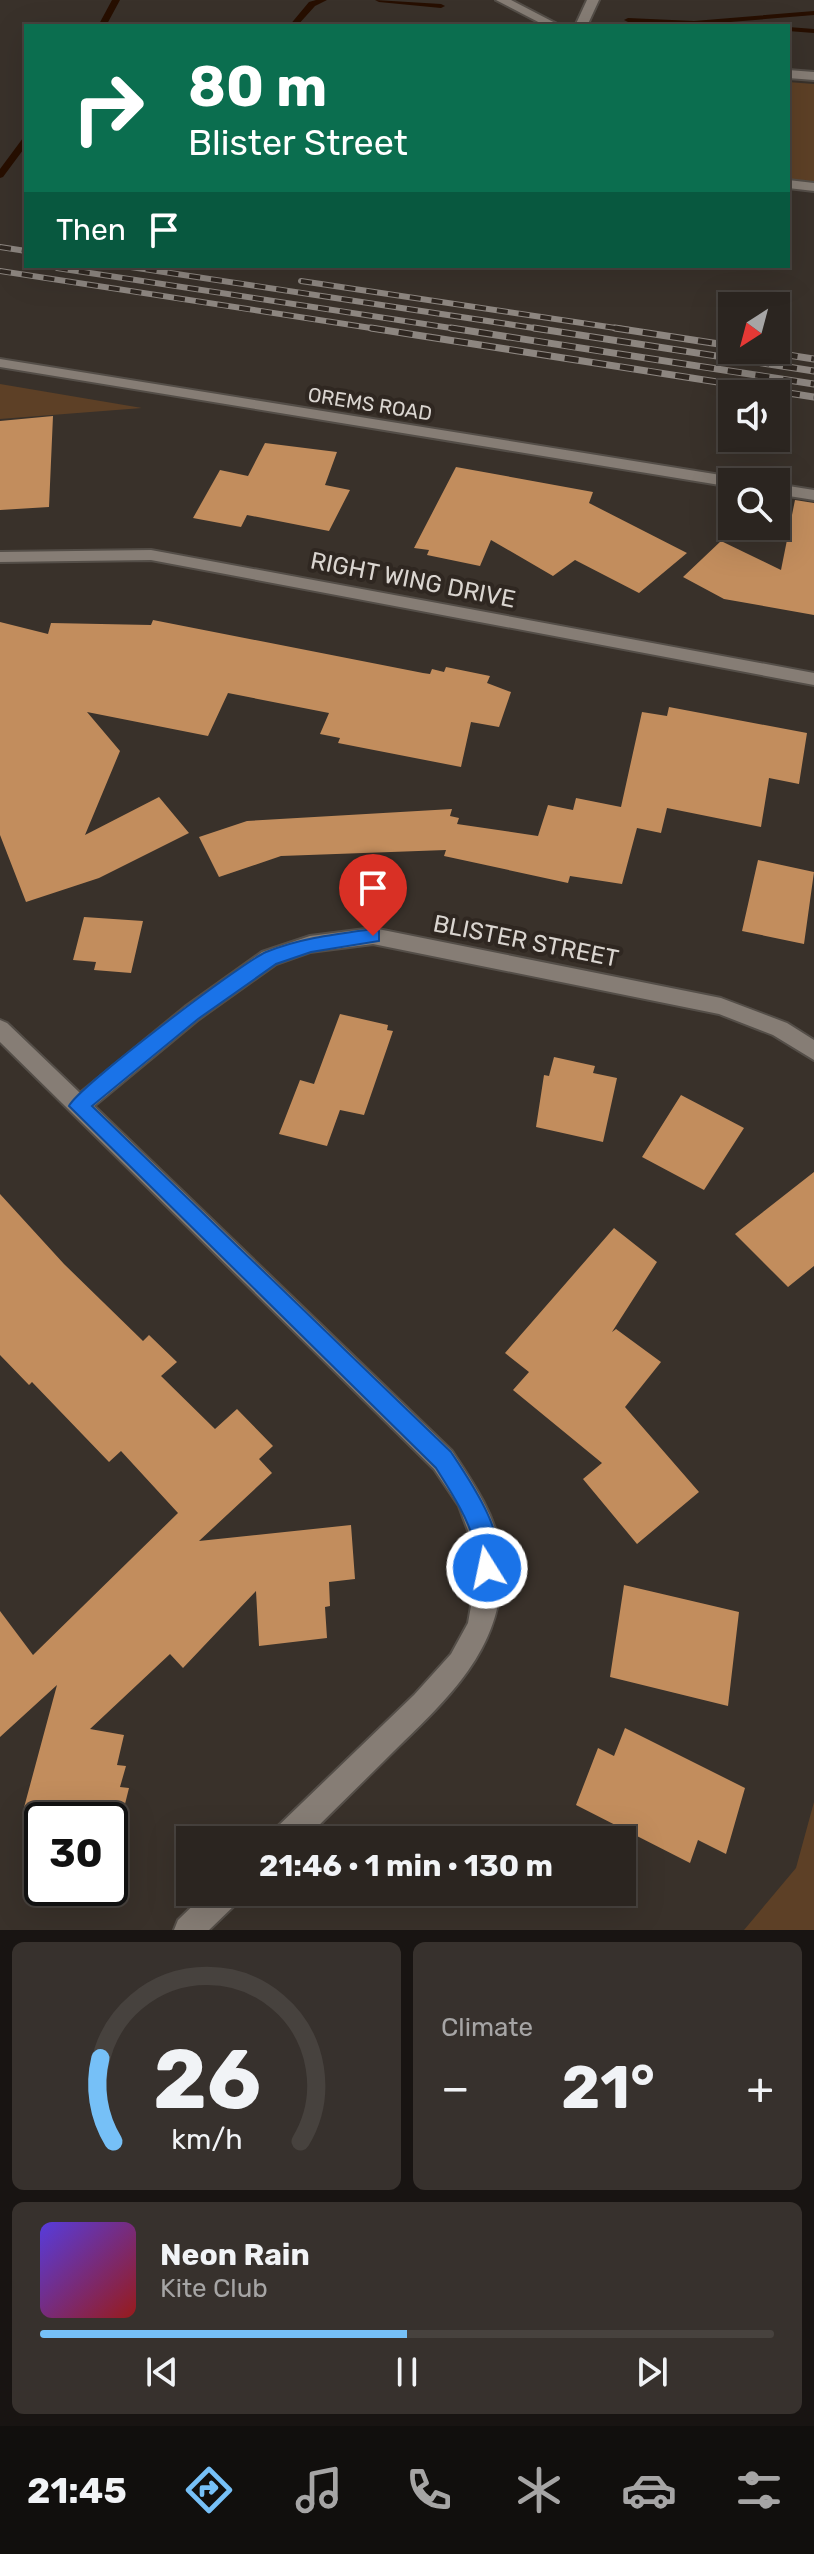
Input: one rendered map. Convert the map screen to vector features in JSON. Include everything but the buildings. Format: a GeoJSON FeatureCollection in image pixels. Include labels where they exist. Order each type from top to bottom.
{"type":"FeatureCollection","features":[{"type":"Feature","properties":{"kind":"street"},"geometry":{"type":"LineString","coordinates":[[502,0],[551,24]]}},
{"type":"Feature","properties":{"kind":"street"},"geometry":{"type":"LineString","coordinates":[[582,24],[593,0]]}},
{"type":"Feature","properties":{"kind":"street"},"geometry":{"type":"LineString","coordinates":[[790,74],[814,76]]}},
{"type":"Feature","properties":{"kind":"street"},"geometry":{"type":"LineString","coordinates":[[790,184],[814,187]]}},
{"type":"Feature","properties":{"kind":"street","name":"OREMS ROAD"},"geometry":{"type":"LineString","coordinates":[[0,363],[718,480]]}},
{"type":"Feature","properties":{"kind":"street"},"geometry":{"type":"LineString","coordinates":[[790,491],[814,495]]}},
{"type":"Feature","properties":{"kind":"street","name":"RIGHT WING DRIVE"},"geometry":{"type":"LineString","coordinates":[[0,557],[151,555],[814,679]]}},
{"type":"Feature","properties":{"kind":"street","name":"BLISTER STREET"},"geometry":{"type":"LineString","coordinates":[[79,1106],[192,1013],[269,958],[310,944],[373,936],[721,1006],[780,1029],[814,1051]]}},
{"type":"Feature","properties":{"kind":"street"},"geometry":{"type":"LineString","coordinates":[[0,1029],[443,1460],[469,1499],[487,1547],[487,1589],[480,1626],[460,1663],[298,1826]]}},
{"type":"Feature","properties":{"kind":"street"},"geometry":{"type":"LineString","coordinates":[[188,1930],[213,1906]]}},
{"type":"Feature","properties":{"kind":"shaded area"},"geometry":{"type":"Polygon","coordinates":[[[790,82],[814,84],[814,183],[790,179],[790,82]]]}},
{"type":"Feature","properties":{"kind":"shaded area"},"geometry":{"type":"Polygon","coordinates":[[[0,384],[142,408],[0,419],[0,384]]]}},
{"type":"Feature","properties":{"kind":"shaded area"},"geometry":{"type":"Polygon","coordinates":[[[814,1802],[814,1930],[744,1930],[796,1868],[814,1802]]]}},
{"type":"Feature","properties":{"kind":"waterway"},"geometry":{"type":"LineString","coordinates":[[103,24],[116,0]]}},
{"type":"Feature","properties":{"kind":"waterway"},"geometry":{"type":"LineString","coordinates":[[295,24],[312,4],[323,0]]}},
{"type":"Feature","properties":{"kind":"waterway"},"geometry":{"type":"LineString","coordinates":[[379,0],[441,6]]}},
{"type":"Feature","properties":{"kind":"waterway"},"geometry":{"type":"LineString","coordinates":[[628,20],[694,23],[814,13]]}},
{"type":"Feature","properties":{"kind":"waterway"},"geometry":{"type":"LineString","coordinates":[[790,29],[814,31]]}},
{"type":"Feature","properties":{"kind":"waterway"},"geometry":{"type":"LineString","coordinates":[[0,175],[24,143]]}},
{"type":"Feature","properties":{"kind":"railway"},"geometry":{"type":"LineString","coordinates":[[0,247],[24,251]]}},
{"type":"Feature","properties":{"kind":"railway"},"geometry":{"type":"LineString","coordinates":[[57,268],[461,330]]}},
{"type":"Feature","properties":{"kind":"railway"},"geometry":{"type":"LineString","coordinates":[[137,268],[547,330]]}},
{"type":"Feature","properties":{"kind":"railway"},"geometry":{"type":"LineString","coordinates":[[0,271],[372,328]]}},
{"type":"Feature","properties":{"kind":"railway"},"geometry":{"type":"LineString","coordinates":[[301,281],[629,330]]}},
{"type":"Feature","properties":{"kind":"railway"},"geometry":{"type":"LineString","coordinates":[[372,328],[384,330]]}},
{"type":"Feature","properties":{"kind":"railway"},"geometry":{"type":"LineString","coordinates":[[372,328],[814,397]]}},
{"type":"Feature","properties":{"kind":"railway"},"geometry":{"type":"LineString","coordinates":[[451,328],[461,330]]}},
{"type":"Feature","properties":{"kind":"railway"},"geometry":{"type":"LineString","coordinates":[[534,328],[814,371]]}},
{"type":"Feature","properties":{"kind":"railway"},"geometry":{"type":"LineString","coordinates":[[615,328],[718,344]]}},
{"type":"Feature","properties":{"kind":"railway"},"geometry":{"type":"LineString","coordinates":[[461,330],[814,384]]}},
{"type":"Feature","properties":{"kind":"railway"},"geometry":{"type":"LineString","coordinates":[[790,355],[814,359]]}},
{"type":"Feature","properties":{"kind":"route"},"geometry":{"type":"LineString","coordinates":[[373,936],[310,944],[269,958],[192,1013],[79,1106],[443,1460],[469,1499],[487,1547],[487,1568]]}}]}
